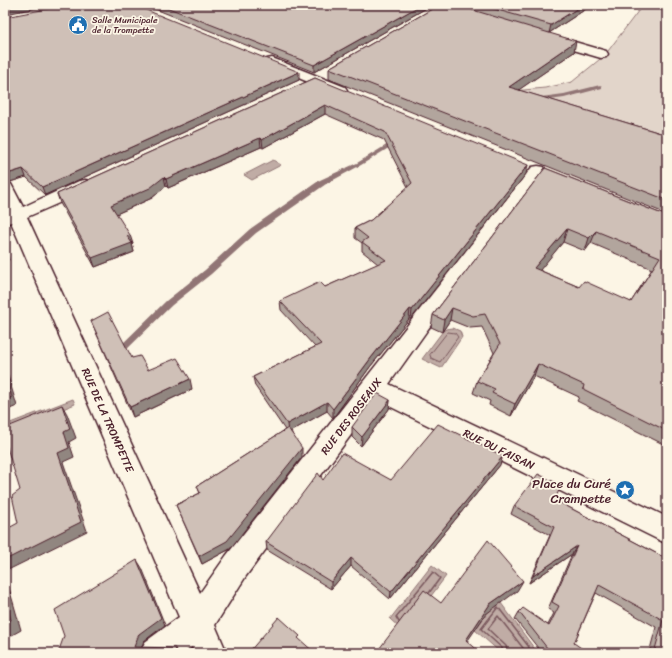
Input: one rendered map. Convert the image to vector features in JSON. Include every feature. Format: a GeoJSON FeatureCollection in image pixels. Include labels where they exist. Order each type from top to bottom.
{"type":"FeatureCollection","features":[{"type":"Feature","properties":{"kind":"street"},"geometry":{"type":"LineString","coordinates":[[533,34],[601,54]]}},
{"type":"Feature","properties":{"kind":"street"},"geometry":{"type":"LineString","coordinates":[[256,56],[321,76],[350,94]]}},
{"type":"Feature","properties":{"kind":"street"},"geometry":{"type":"LineString","coordinates":[[293,90],[321,76]]}},
{"type":"Feature","properties":{"kind":"street","name":"RUE DES ROSEAUX"},"geometry":{"type":"LineString","coordinates":[[156,653],[198,623],[236,566],[420,323],[538,171]]}},
{"type":"Feature","properties":{"kind":"street"},"geometry":{"type":"LineString","coordinates":[[11,217],[100,178]]}},
{"type":"Feature","properties":{"kind":"street","name":"RUE DE LA TROMPETTE"},"geometry":{"type":"LineString","coordinates":[[5,188],[11,217],[211,653]]}},
{"type":"Feature","properties":{"kind":"street","name":"RUE DU FAISAN"},"geometry":{"type":"LineString","coordinates":[[373,387],[667,531]]}},
{"type":"Feature","properties":{"kind":"shaded area"},"geometry":{"type":"Polygon","coordinates":[[[633,5],[667,5],[667,147],[513,91],[545,88],[572,82],[605,55],[642,6],[633,5]]]}},
{"type":"Feature","properties":{"kind":"water"},"geometry":{"type":"Polygon","coordinates":[[[273,160],[281,165],[252,180],[244,175],[273,160]]]}},
{"type":"Feature","properties":{"kind":"water"},"geometry":{"type":"Polygon","coordinates":[[[453,328],[460,331],[462,337],[441,368],[422,359],[443,331],[453,328]]]}},
{"type":"Feature","properties":{"kind":"water"},"geometry":{"type":"Polygon","coordinates":[[[73,399],[75,404],[5,433],[5,425],[73,399]]]}},
{"type":"Feature","properties":{"kind":"water"},"geometry":{"type":"Polygon","coordinates":[[[432,565],[446,576],[404,632],[390,619],[432,565]]]}},
{"type":"Feature","properties":{"kind":"water"},"geometry":{"type":"Polygon","coordinates":[[[498,599],[534,648],[531,653],[501,653],[475,630],[498,599]]]}},
{"type":"Feature","properties":{"kind":"building"},"geometry":{"type":"Polygon","coordinates":[[[68,5],[134,5],[299,72],[42,187],[23,169],[5,174],[5,17],[68,5]]]}},
{"type":"Feature","properties":{"kind":"building"},"geometry":{"type":"Polygon","coordinates":[[[161,5],[421,5],[314,65],[161,5]]]}},
{"type":"Feature","properties":{"kind":"building"},"geometry":{"type":"Polygon","coordinates":[[[439,5],[456,5],[576,41],[509,87],[667,135],[667,200],[329,68],[439,5]]]}},
{"type":"Feature","properties":{"kind":"building"},"geometry":{"type":"Polygon","coordinates":[[[480,5],[583,5],[551,25],[480,5]]]}},
{"type":"Feature","properties":{"kind":"building"},"geometry":{"type":"Polygon","coordinates":[[[315,78],[528,165],[412,310],[410,309],[333,409],[327,402],[287,424],[253,377],[321,344],[280,301],[320,282],[325,287],[386,260],[362,242],[368,238],[355,228],[371,220],[412,183],[385,132],[325,105],[262,140],[260,138],[166,179],[164,177],[150,188],[111,205],[130,235],[127,236],[132,243],[92,258],[57,194],[315,78]]]}},
{"type":"Feature","properties":{"kind":"building"},"geometry":{"type":"Polygon","coordinates":[[[545,168],[667,216],[667,431],[583,389],[584,385],[538,364],[515,404],[492,393],[495,389],[477,381],[500,344],[485,314],[473,316],[452,308],[444,320],[433,315],[545,168]],[[567,229],[534,268],[579,287],[584,281],[631,302],[660,257],[596,231],[589,238],[567,229]]]}},
{"type":"Feature","properties":{"kind":"building"},"geometry":{"type":"Polygon","coordinates":[[[108,312],[132,358],[140,356],[148,370],[177,358],[190,379],[130,407],[91,321],[108,312]]]}},
{"type":"Feature","properties":{"kind":"building"},"geometry":{"type":"Polygon","coordinates":[[[5,375],[12,397],[5,400],[5,375]]]}},
{"type":"Feature","properties":{"kind":"building"},"geometry":{"type":"Polygon","coordinates":[[[377,393],[390,400],[362,437],[352,427],[377,393]]]}},
{"type":"Feature","properties":{"kind":"building"},"geometry":{"type":"Polygon","coordinates":[[[62,405],[70,429],[64,432],[69,448],[58,453],[81,522],[5,560],[5,530],[18,523],[12,496],[20,490],[5,441],[5,428],[62,405]]]}},
{"type":"Feature","properties":{"kind":"building"},"geometry":{"type":"Polygon","coordinates":[[[438,424],[503,456],[391,592],[351,558],[331,582],[266,542],[318,473],[323,480],[342,453],[391,480],[438,424]]]}},
{"type":"Feature","properties":{"kind":"building"},"geometry":{"type":"Polygon","coordinates":[[[288,428],[302,448],[227,541],[199,556],[176,505],[200,493],[197,486],[288,428]]]}},
{"type":"Feature","properties":{"kind":"building"},"geometry":{"type":"Polygon","coordinates":[[[538,474],[561,485],[555,500],[667,559],[667,653],[654,653],[663,620],[599,585],[574,643],[584,650],[582,653],[551,653],[519,612],[523,608],[549,626],[559,606],[552,602],[577,546],[533,576],[554,527],[514,506],[538,474]]]}},
{"type":"Feature","properties":{"kind":"building"},"geometry":{"type":"Polygon","coordinates":[[[488,540],[523,581],[490,604],[466,640],[481,653],[376,653],[424,590],[441,603],[488,540]]]}},
{"type":"Feature","properties":{"kind":"building"},"geometry":{"type":"Polygon","coordinates":[[[137,560],[161,618],[139,634],[134,647],[175,648],[177,653],[58,653],[64,636],[55,610],[137,560]]]}},
{"type":"Feature","properties":{"kind":"building"},"geometry":{"type":"Polygon","coordinates":[[[5,599],[11,620],[5,624],[5,599]]]}},
{"type":"Feature","properties":{"kind":"building"},"geometry":{"type":"Polygon","coordinates":[[[279,617],[300,636],[298,638],[315,653],[249,653],[279,617]]]}},
{"type":"Feature","properties":{"kind":"waterway"},"geometry":{"type":"LineString","coordinates":[[534,100],[564,96],[600,87]]}},
{"type":"Feature","properties":{"kind":"waterway"},"geometry":{"type":"LineString","coordinates":[[117,354],[169,303],[208,272],[253,231],[323,182],[359,164],[398,140]]}},
{"type":"Feature","properties":{"kind":"place","name":"Salle Municipale de la Trompette"},"geometry":{"type":"Point","coordinates":[78,25]}},
{"type":"Feature","properties":{"kind":"place","name":"Place du Curé Crampette"},"geometry":{"type":"Point","coordinates":[625,490]}}]}
